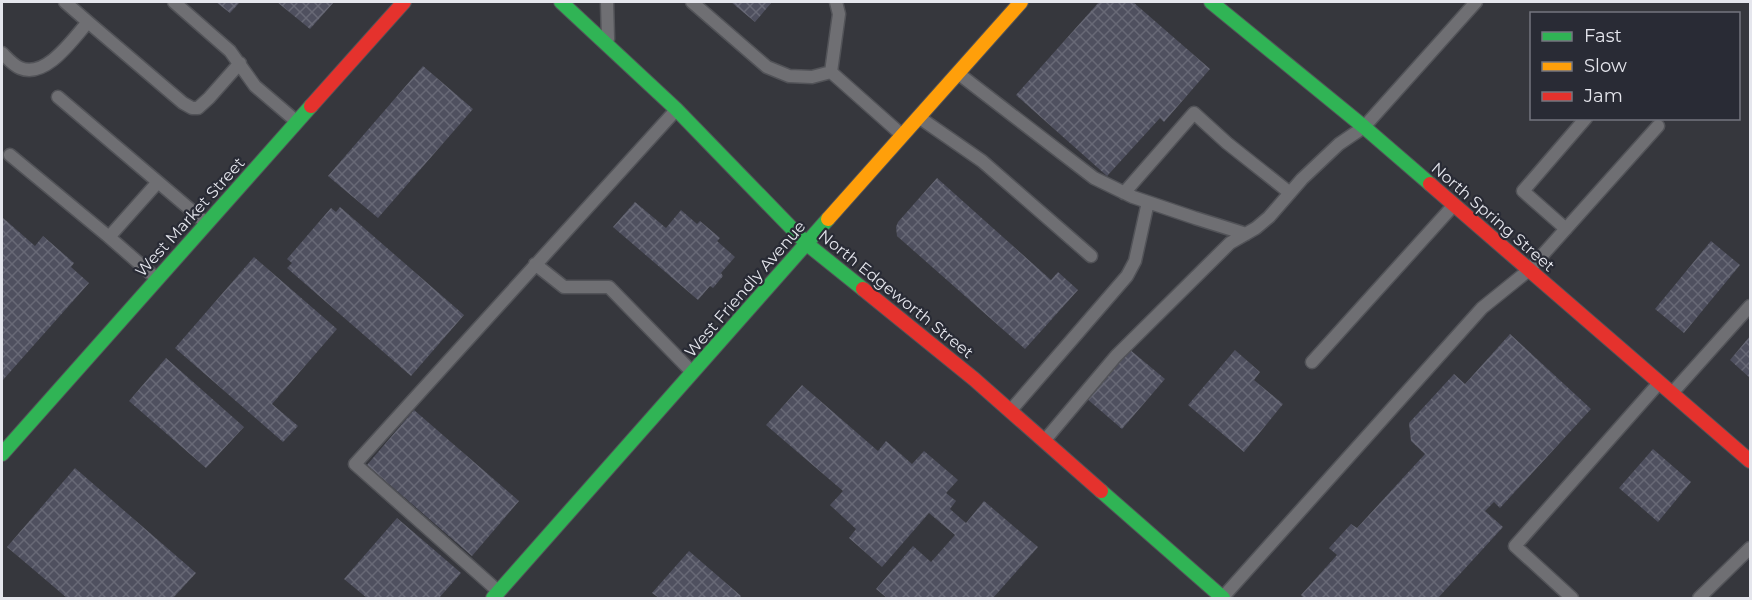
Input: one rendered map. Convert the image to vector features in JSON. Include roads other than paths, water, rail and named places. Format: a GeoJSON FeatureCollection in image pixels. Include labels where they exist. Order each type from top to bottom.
{"type":"FeatureCollection","features":[{"type":"Feature","properties":{"kind":"main road","name":"West Market Street"},"geometry":{"type":"LineString","coordinates":[[2,454],[404,2]]}},
{"type":"Feature","properties":{"kind":"main road","name":"North Edgeworth Street"},"geometry":{"type":"LineString","coordinates":[[561,2],[676,109],[807,244],[974,379],[1222,598]]}},
{"type":"Feature","properties":{"kind":"main road","name":"West Friendly Avenue"},"geometry":{"type":"LineString","coordinates":[[496,595],[1021,2]]}},
{"type":"Feature","properties":{"kind":"main road","name":"North Spring Street"},"geometry":{"type":"LineString","coordinates":[[1211,2],[1364,127],[1750,461]]}},
{"type":"Feature","properties":{"kind":"lane"},"geometry":{"type":"LineString","coordinates":[[65,2],[183,104],[192,108],[198,108],[210,98],[240,63]]}},
{"type":"Feature","properties":{"kind":"lane"},"geometry":{"type":"LineString","coordinates":[[174,2],[230,51],[255,86],[297,122]]}},
{"type":"Feature","properties":{"kind":"lane"},"geometry":{"type":"LineString","coordinates":[[607,2],[608,45]]}},
{"type":"Feature","properties":{"kind":"lane"},"geometry":{"type":"LineString","coordinates":[[692,2],[767,67],[789,76],[812,77],[831,72]]}},
{"type":"Feature","properties":{"kind":"lane"},"geometry":{"type":"LineString","coordinates":[[831,72],[839,14],[836,2]]}},
{"type":"Feature","properties":{"kind":"lane"},"geometry":{"type":"LineString","coordinates":[[1044,441],[1116,356],[1230,243],[1269,218],[1290,193],[1339,144],[1364,127],[1476,2]]}},
{"type":"Feature","properties":{"kind":"lane"},"geometry":{"type":"LineString","coordinates":[[2,53],[17,66],[33,71],[55,59],[88,22]]}},
{"type":"Feature","properties":{"kind":"lane"},"geometry":{"type":"LineString","coordinates":[[831,72],[903,136]]}},
{"type":"Feature","properties":{"kind":"lane"},"geometry":{"type":"LineString","coordinates":[[958,73],[1094,178],[1148,202],[1246,234]]}},
{"type":"Feature","properties":{"kind":"lane"},"geometry":{"type":"LineString","coordinates":[[58,97],[207,223]]}},
{"type":"Feature","properties":{"kind":"lane"},"geometry":{"type":"LineString","coordinates":[[496,595],[355,464],[676,109]]}},
{"type":"Feature","properties":{"kind":"lane"},"geometry":{"type":"LineString","coordinates":[[1124,193],[1194,113],[1227,143],[1290,193]]}},
{"type":"Feature","properties":{"kind":"lane"},"geometry":{"type":"LineString","coordinates":[[919,117],[982,161],[1090,256]]}},
{"type":"Feature","properties":{"kind":"lane"},"geometry":{"type":"LineString","coordinates":[[1566,229],[1523,191],[1584,120]]}},
{"type":"Feature","properties":{"kind":"lane"},"geometry":{"type":"LineString","coordinates":[[1222,598],[1482,308],[1529,270],[1658,126]]}},
{"type":"Feature","properties":{"kind":"lane"},"geometry":{"type":"LineString","coordinates":[[10,155],[157,279]]}},
{"type":"Feature","properties":{"kind":"lane"},"geometry":{"type":"LineString","coordinates":[[109,237],[158,182]]}},
{"type":"Feature","properties":{"kind":"lane"},"geometry":{"type":"LineString","coordinates":[[1010,411],[1127,276],[1135,261],[1148,202]]}},
{"type":"Feature","properties":{"kind":"lane"},"geometry":{"type":"LineString","coordinates":[[1312,362],[1454,205]]}},
{"type":"Feature","properties":{"kind":"lane"},"geometry":{"type":"LineString","coordinates":[[535,264],[564,287],[609,287],[693,373]]}},
{"type":"Feature","properties":{"kind":"lane"},"geometry":{"type":"LineString","coordinates":[[1672,393],[1750,306]]}},
{"type":"Feature","properties":{"kind":"lane"},"geometry":{"type":"LineString","coordinates":[[1572,598],[1515,546],[1660,382]]}},
{"type":"Feature","properties":{"kind":"lane"},"geometry":{"type":"LineString","coordinates":[[1699,598],[1750,548]]}}]}
